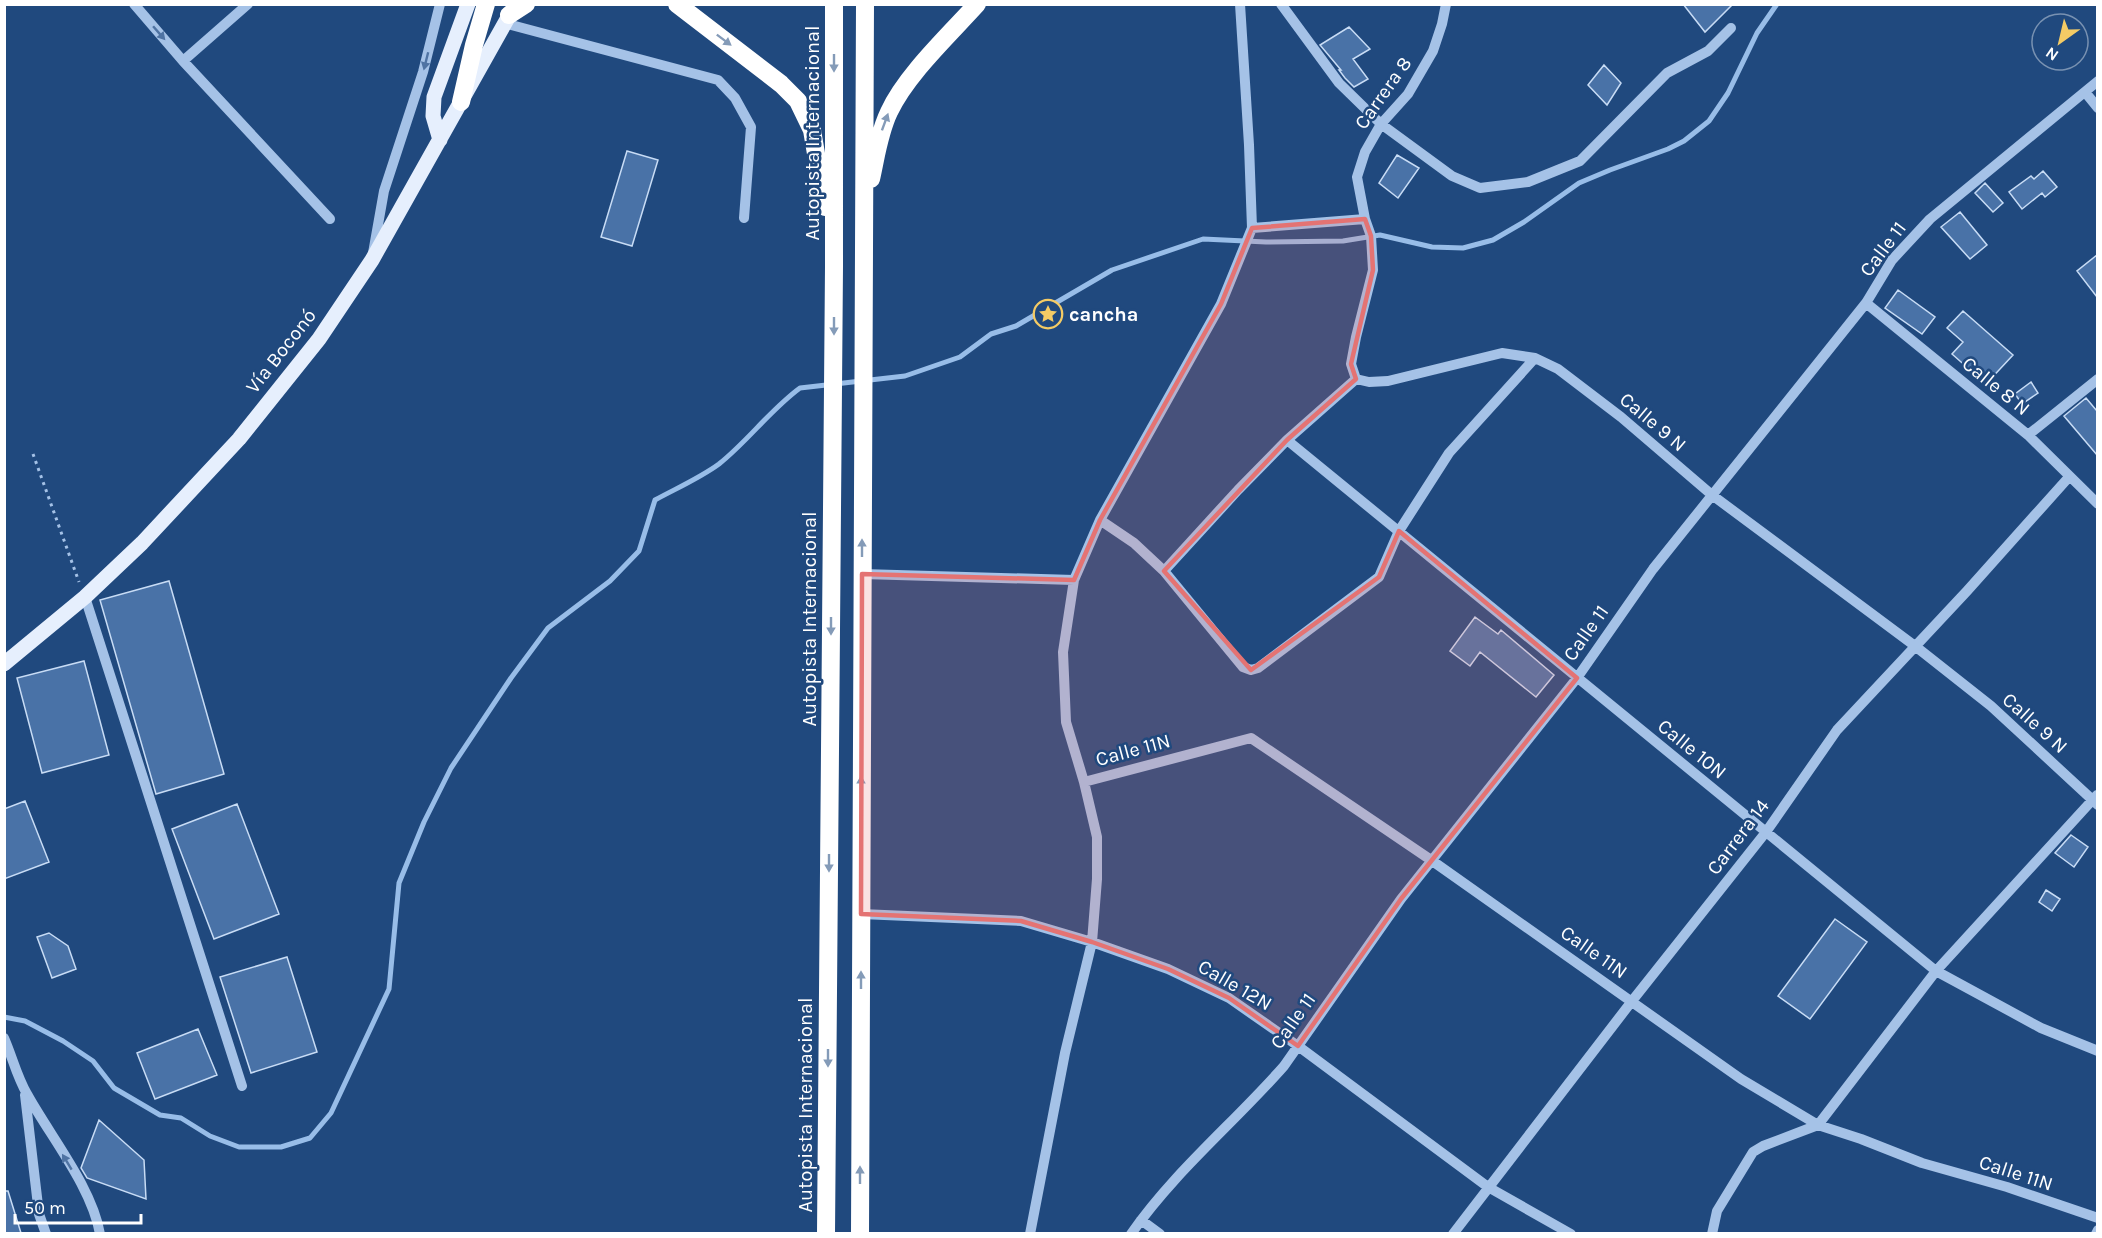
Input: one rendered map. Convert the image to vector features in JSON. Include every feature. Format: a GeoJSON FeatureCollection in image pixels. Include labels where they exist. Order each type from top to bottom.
{"type":"FeatureCollection","features":[{"type":"Feature","properties":{"kind":"highway"},"geometry":{"type":"LineString","coordinates":[[461,102],[486,4]]}},
{"type":"Feature","properties":{"kind":"highway"},"geometry":{"type":"LineString","coordinates":[[510,14],[526,4]]}},
{"type":"Feature","properties":{"kind":"highway"},"geometry":{"type":"LineString","coordinates":[[677,4],[790,91],[803,110],[814,142],[834,267]]}},
{"type":"Feature","properties":{"kind":"highway","name":"Autopista Internacional"},"geometry":{"type":"LineString","coordinates":[[826,1233],[834,4]]}},
{"type":"Feature","properties":{"kind":"highway"},"geometry":{"type":"LineString","coordinates":[[860,1233],[865,4]]}},
{"type":"Feature","properties":{"kind":"highway"},"geometry":{"type":"LineString","coordinates":[[863,219],[880,137],[890,110],[911,79],[977,4]]}},
{"type":"Feature","properties":{"kind":"main road"},"geometry":{"type":"LineString","coordinates":[[440,140],[433,116],[434,97],[468,4]]}},
{"type":"Feature","properties":{"kind":"main road","name":"Vía Boconó"},"geometry":{"type":"LineString","coordinates":[[4,664],[85,597],[142,543],[239,439],[319,339],[372,260],[510,14]]}},
{"type":"Feature","properties":{"kind":"street"},"geometry":{"type":"LineString","coordinates":[[134,4],[183,62],[330,219]]}},
{"type":"Feature","properties":{"kind":"street"},"geometry":{"type":"LineString","coordinates":[[183,62],[248,4]]}},
{"type":"Feature","properties":{"kind":"street"},"geometry":{"type":"LineString","coordinates":[[372,260],[384,191],[423,72],[440,4]]}},
{"type":"Feature","properties":{"kind":"street"},"geometry":{"type":"LineString","coordinates":[[1030,1233],[1065,1053],[1092,942],[1097,879],[1097,837],[1066,722],[1063,652],[1074,580],[1100,520],[1221,304],[1252,228],[1240,4]]}},
{"type":"Feature","properties":{"kind":"street"},"geometry":{"type":"LineString","coordinates":[[1281,4],[1338,83],[1381,124],[1452,176],[1480,188],[1528,182],[1580,161],[1667,73],[1708,51],[1731,28]]}},
{"type":"Feature","properties":{"kind":"street","name":"Carrera 8"},"geometry":{"type":"LineString","coordinates":[[1356,379],[1351,364],[1373,270],[1371,236],[1365,219],[1357,177],[1365,152],[1381,124],[1408,94],[1433,51],[1446,4]]}},
{"type":"Feature","properties":{"kind":"street"},"geometry":{"type":"LineString","coordinates":[[510,14],[718,80],[735,98],[751,127],[744,218]]}},
{"type":"Feature","properties":{"kind":"street","name":"Calle 11"},"geometry":{"type":"LineString","coordinates":[[1131,1233],[1196,1156],[1262,1090],[1298,1046],[1380,927],[1576,678],[1653,569],[1866,303],[1892,260],[1930,219],[2097,81]]}},
{"type":"Feature","properties":{"kind":"street"},"geometry":{"type":"LineString","coordinates":[[2085,92],[2097,108]]}},
{"type":"Feature","properties":{"kind":"street"},"geometry":{"type":"LineString","coordinates":[[1252,228],[1365,219]]}},
{"type":"Feature","properties":{"kind":"street","name":"Calle 8 N"},"geometry":{"type":"LineString","coordinates":[[1866,303],[2028,435],[2097,504]]}},
{"type":"Feature","properties":{"kind":"street","name":"Calle 9 N"},"geometry":{"type":"LineString","coordinates":[[1356,379],[1369,382],[1388,381],[1502,353],[1535,358],[1558,369],[1621,417],[1712,495],[1915,646],[1990,706],[2096,800]]}},
{"type":"Feature","properties":{"kind":"street"},"geometry":{"type":"LineString","coordinates":[[1100,520],[1134,543],[1164,571],[1243,668],[1251,670],[1258,668],[1379,577],[1399,531],[1449,453],[1535,358]]}},
{"type":"Feature","properties":{"kind":"street"},"geometry":{"type":"LineString","coordinates":[[1164,571],[1287,440],[1356,379]]}},
{"type":"Feature","properties":{"kind":"street"},"geometry":{"type":"LineString","coordinates":[[2028,435],[2097,379]]}},
{"type":"Feature","properties":{"kind":"street","name":"Calle 10N"},"geometry":{"type":"LineString","coordinates":[[1287,440],[1936,971],[2041,1028],[2097,1051]]}},
{"type":"Feature","properties":{"kind":"street","name":"Carrera 14"},"geometry":{"type":"LineString","coordinates":[[1453,1233],[1766,832],[1837,730],[2068,477]]}},
{"type":"Feature","properties":{"kind":"street"},"geometry":{"type":"LineString","coordinates":[[862,574],[1074,580]]}},
{"type":"Feature","properties":{"kind":"street"},"geometry":{"type":"LineString","coordinates":[[85,597],[242,1086]]}},
{"type":"Feature","properties":{"kind":"street","name":"Calle 11N"},"geometry":{"type":"LineString","coordinates":[[1084,782],[1251,738],[1431,860],[1741,1079],[1818,1125],[1922,1163],[2007,1187],[2097,1218]]}},
{"type":"Feature","properties":{"kind":"street"},"geometry":{"type":"LineString","coordinates":[[1712,1233],[1717,1210],[1753,1152],[1818,1125],[1936,971],[2096,800]]}},
{"type":"Feature","properties":{"kind":"street","name":"Calle 12N"},"geometry":{"type":"LineString","coordinates":[[861,914],[1022,921],[1092,942],[1168,969],[1228,998],[1298,1046],[1488,1187],[1571,1233]]}},
{"type":"Feature","properties":{"kind":"street"},"geometry":{"type":"LineString","coordinates":[[4,1038],[25,1091],[83,1188],[98,1219],[100,1233]]}},
{"type":"Feature","properties":{"kind":"street"},"geometry":{"type":"LineString","coordinates":[[25,1091],[39,1214],[46,1233]]}},
{"type":"Feature","properties":{"kind":"street"},"geometry":{"type":"LineString","coordinates":[[1141,1220],[1160,1233]]}},
{"type":"Feature","properties":{"kind":"path"},"geometry":{"type":"LineString","coordinates":[[33,454],[72,562]]}},
{"type":"Feature","properties":{"kind":"highlighted area"},"geometry":{"type":"Polygon","coordinates":[[[1365,219],[1371,236],[1373,270],[1351,364],[1356,379],[1287,440],[1164,571],[1251,670],[1379,577],[1399,531],[1577,678],[1401,899],[1298,1046],[1229,998],[1168,969],[1092,942],[1021,921],[861,914],[862,574],[1074,580],[1100,520],[1221,304],[1252,228],[1365,219]]]}},
{"type":"Feature","properties":{"kind":"building"},"geometry":{"type":"Polygon","coordinates":[[[1683,4],[1733,4],[1705,32],[1683,4]]]}},
{"type":"Feature","properties":{"kind":"building"},"geometry":{"type":"Polygon","coordinates":[[[1349,27],[1370,49],[1353,59],[1368,79],[1354,87],[1320,45],[1349,27]]]}},
{"type":"Feature","properties":{"kind":"building"},"geometry":{"type":"Polygon","coordinates":[[[1604,65],[1621,83],[1607,105],[1588,85],[1604,65]]]}},
{"type":"Feature","properties":{"kind":"building"},"geometry":{"type":"Polygon","coordinates":[[[627,151],[658,160],[632,246],[601,237],[627,151]]]}},
{"type":"Feature","properties":{"kind":"building"},"geometry":{"type":"Polygon","coordinates":[[[1397,155],[1419,168],[1398,198],[1379,183],[1397,155]]]}},
{"type":"Feature","properties":{"kind":"building"},"geometry":{"type":"Polygon","coordinates":[[[2043,171],[2057,187],[2045,197],[2042,193],[2022,209],[2009,192],[2031,176],[2034,179],[2043,171]]]}},
{"type":"Feature","properties":{"kind":"building"},"geometry":{"type":"Polygon","coordinates":[[[1985,183],[2003,203],[1993,212],[1975,193],[1985,183]]]}},
{"type":"Feature","properties":{"kind":"building"},"geometry":{"type":"Polygon","coordinates":[[[1960,212],[1987,245],[1970,259],[1941,227],[1960,212]]]}},
{"type":"Feature","properties":{"kind":"building"},"geometry":{"type":"Polygon","coordinates":[[[2097,255],[2097,297],[2077,271],[2097,255]]]}},
{"type":"Feature","properties":{"kind":"building"},"geometry":{"type":"Polygon","coordinates":[[[1898,290],[1935,317],[1922,334],[1885,308],[1898,290]]]}},
{"type":"Feature","properties":{"kind":"building"},"geometry":{"type":"Polygon","coordinates":[[[1963,311],[2013,355],[1986,384],[1952,354],[1963,342],[1947,328],[1963,311]]]}},
{"type":"Feature","properties":{"kind":"building"},"geometry":{"type":"Polygon","coordinates":[[[2031,382],[2038,393],[2022,404],[2015,394],[2031,382]]]}},
{"type":"Feature","properties":{"kind":"building"},"geometry":{"type":"Polygon","coordinates":[[[2086,398],[2097,411],[2097,455],[2064,416],[2086,398]]]}},
{"type":"Feature","properties":{"kind":"building"},"geometry":{"type":"Polygon","coordinates":[[[169,581],[224,774],[156,794],[100,600],[169,581]]]}},
{"type":"Feature","properties":{"kind":"building"},"geometry":{"type":"Polygon","coordinates":[[[1475,617],[1498,634],[1501,630],[1554,675],[1536,697],[1480,652],[1470,666],[1450,651],[1475,617]]]}},
{"type":"Feature","properties":{"kind":"building"},"geometry":{"type":"Polygon","coordinates":[[[84,661],[109,755],[42,773],[17,678],[84,661]]]}},
{"type":"Feature","properties":{"kind":"building"},"geometry":{"type":"Polygon","coordinates":[[[25,801],[49,862],[4,879],[4,809],[25,801]]]}},
{"type":"Feature","properties":{"kind":"building"},"geometry":{"type":"Polygon","coordinates":[[[237,804],[279,914],[214,939],[172,829],[237,804]]]}},
{"type":"Feature","properties":{"kind":"building"},"geometry":{"type":"Polygon","coordinates":[[[2071,835],[2088,847],[2074,867],[2055,853],[2071,835]]]}},
{"type":"Feature","properties":{"kind":"building"},"geometry":{"type":"Polygon","coordinates":[[[2046,890],[2060,899],[2052,911],[2039,902],[2046,890]]]}},
{"type":"Feature","properties":{"kind":"building"},"geometry":{"type":"Polygon","coordinates":[[[1835,919],[1867,942],[1810,1019],[1778,996],[1835,919]]]}},
{"type":"Feature","properties":{"kind":"building"},"geometry":{"type":"Polygon","coordinates":[[[49,933],[68,946],[76,969],[52,978],[37,937],[49,933]]]}},
{"type":"Feature","properties":{"kind":"building"},"geometry":{"type":"Polygon","coordinates":[[[287,957],[317,1052],[251,1073],[220,977],[287,957]]]}},
{"type":"Feature","properties":{"kind":"building"},"geometry":{"type":"Polygon","coordinates":[[[198,1029],[217,1075],[155,1099],[137,1053],[198,1029]]]}},
{"type":"Feature","properties":{"kind":"building"},"geometry":{"type":"Polygon","coordinates":[[[99,1120],[144,1160],[146,1199],[87,1178],[81,1168],[99,1120]]]}},
{"type":"Feature","properties":{"kind":"building"},"geometry":{"type":"Polygon","coordinates":[[[4,1191],[8,1191],[21,1233],[4,1233],[4,1191]]]}},
{"type":"Feature","properties":{"kind":"waterway"},"geometry":{"type":"LineString","coordinates":[[4,1017],[25,1021],[63,1041],[93,1061],[114,1088],[160,1115],[181,1118],[210,1136],[239,1147],[281,1147],[310,1138],[331,1113],[389,989],[399,883],[424,822],[451,768],[511,678],[548,628],[610,581],[639,551],[655,500],[719,464],[800,388],[905,376],[960,357],[991,334],[1016,326],[1112,270],[1203,239],[1266,242],[1343,241],[1380,235],[1432,247],[1463,248],[1493,240],[1524,222],[1579,183],[1668,149],[1684,141],[1709,121],[1728,93],[1757,33],[1777,4]]}},
{"type":"Feature","properties":{"kind":"place","name":"cancha"},"geometry":{"type":"Point","coordinates":[1048,314]}}]}
